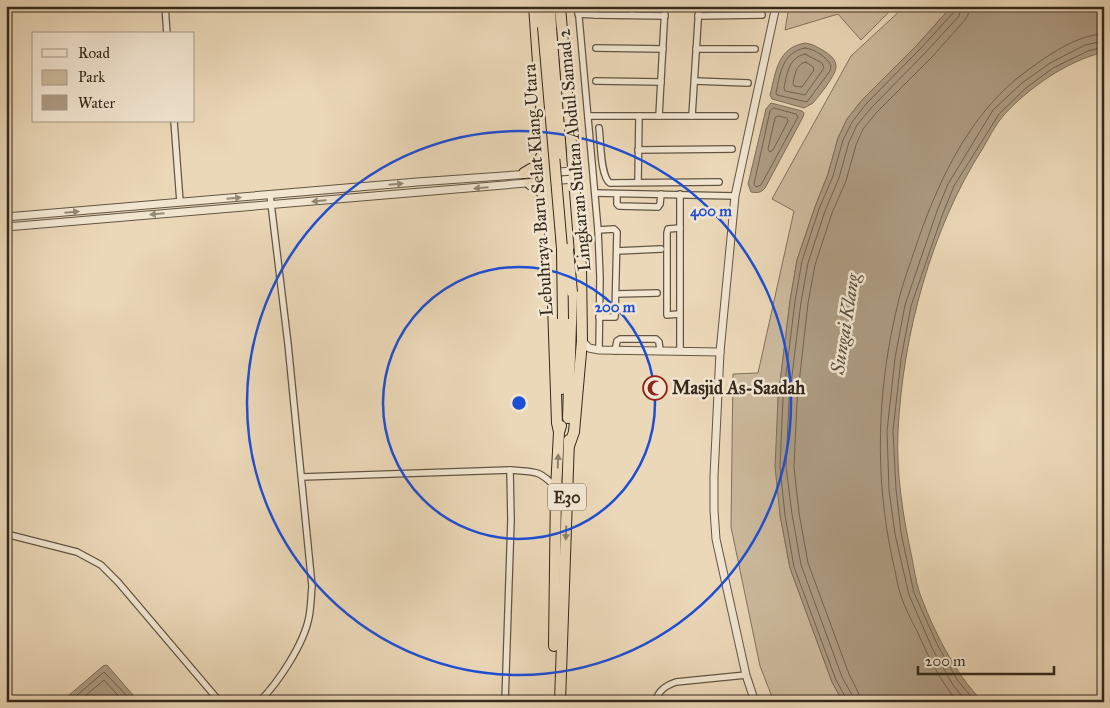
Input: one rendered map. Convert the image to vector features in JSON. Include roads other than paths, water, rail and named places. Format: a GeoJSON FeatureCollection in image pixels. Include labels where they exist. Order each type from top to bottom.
{"type":"FeatureCollection","features":[{"type":"Feature","properties":{"kind":"highway"},"geometry":{"type":"LineString","coordinates":[[534,6],[548,205],[559,432]]}},
{"type":"Feature","properties":{"kind":"highway","name":"Lebuhraya Baru Selat Klang Utara"},"geometry":{"type":"LineString","coordinates":[[542,6],[547,28],[572,292],[569,446],[560,702]]}},
{"type":"Feature","properties":{"kind":"highway","name":"Lebuhraya Baru Selat Klang Utara"},"geometry":{"type":"LineString","coordinates":[[550,6],[547,28],[562,248],[563,319],[562,424],[559,432],[556,489],[554,702]]}},
{"type":"Feature","properties":{"kind":"highway"},"geometry":{"type":"LineString","coordinates":[[560,6],[581,266],[582,341],[574,432],[569,446]]}},
{"type":"Feature","properties":{"kind":"highway"},"geometry":{"type":"LineString","coordinates":[[524,173],[536,166],[543,153]]}},
{"type":"Feature","properties":{"kind":"highway"},"geometry":{"type":"LineString","coordinates":[[530,184],[541,191],[548,205]]}},
{"type":"Feature","properties":{"kind":"street"},"geometry":{"type":"LineString","coordinates":[[165,6],[167,32]]}},
{"type":"Feature","properties":{"kind":"street","name":"Lingkaran Sultan Abdul Samad 2"},"geometry":{"type":"LineString","coordinates":[[578,6],[598,230],[600,350]]}},
{"type":"Feature","properties":{"kind":"street"},"geometry":{"type":"LineString","coordinates":[[596,15],[597,6]]}},
{"type":"Feature","properties":{"kind":"street"},"geometry":{"type":"LineString","coordinates":[[632,15],[633,6]]}},
{"type":"Feature","properties":{"kind":"street"},"geometry":{"type":"LineString","coordinates":[[659,116],[665,6]]}},
{"type":"Feature","properties":{"kind":"street"},"geometry":{"type":"LineString","coordinates":[[692,116],[699,6]]}},
{"type":"Feature","properties":{"kind":"street"},"geometry":{"type":"LineString","coordinates":[[754,702],[746,675],[716,539],[714,476],[720,352],[735,196],[776,6]]}},
{"type":"Feature","properties":{"kind":"street"},"geometry":{"type":"LineString","coordinates":[[578,14],[664,16]]}},
{"type":"Feature","properties":{"kind":"street"},"geometry":{"type":"LineString","coordinates":[[698,16],[762,16]]}},
{"type":"Feature","properties":{"kind":"street"},"geometry":{"type":"LineString","coordinates":[[596,48],[663,49]]}},
{"type":"Feature","properties":{"kind":"street"},"geometry":{"type":"LineString","coordinates":[[696,49],[755,49]]}},
{"type":"Feature","properties":{"kind":"street"},"geometry":{"type":"LineString","coordinates":[[596,81],[661,82]]}},
{"type":"Feature","properties":{"kind":"street"},"geometry":{"type":"LineString","coordinates":[[695,81],[748,83]]}},
{"type":"Feature","properties":{"kind":"street"},"geometry":{"type":"LineString","coordinates":[[588,116],[735,116]]}},
{"type":"Feature","properties":{"kind":"street"},"geometry":{"type":"LineString","coordinates":[[638,182],[639,116]]}},
{"type":"Feature","properties":{"kind":"street"},"geometry":{"type":"LineString","coordinates":[[174,122],[180,202]]}},
{"type":"Feature","properties":{"kind":"street"},"geometry":{"type":"LineString","coordinates":[[599,128],[605,179],[610,183],[718,182]]}},
{"type":"Feature","properties":{"kind":"street"},"geometry":{"type":"LineString","coordinates":[[638,150],[732,149]]}},
{"type":"Feature","properties":{"kind":"street"},"geometry":{"type":"LineString","coordinates":[[6,218],[524,173],[546,177],[573,175]]}},
{"type":"Feature","properties":{"kind":"street"},"geometry":{"type":"LineString","coordinates":[[6,227],[530,184],[546,177]]}},
{"type":"Feature","properties":{"kind":"street"},"geometry":{"type":"LineString","coordinates":[[362,187],[363,197]]}},
{"type":"Feature","properties":{"kind":"street"},"geometry":{"type":"LineString","coordinates":[[595,193],[735,196]]}},
{"type":"Feature","properties":{"kind":"street"},"geometry":{"type":"LineString","coordinates":[[616,194],[619,206],[658,207],[661,194]]}},
{"type":"Feature","properties":{"kind":"street"},"geometry":{"type":"LineString","coordinates":[[680,194],[680,351]]}},
{"type":"Feature","properties":{"kind":"street"},"geometry":{"type":"LineString","coordinates":[[259,702],[286,668],[298,645],[309,619],[312,586],[288,344],[270,195]]}},
{"type":"Feature","properties":{"kind":"street"},"geometry":{"type":"LineString","coordinates":[[47,214],[48,224]]}},
{"type":"Feature","properties":{"kind":"street"},"geometry":{"type":"LineString","coordinates":[[679,314],[667,315],[666,293],[667,233],[668,229],[680,228]]}},
{"type":"Feature","properties":{"kind":"street"},"geometry":{"type":"LineString","coordinates":[[598,230],[614,229],[617,232],[614,317],[599,317]]}},
{"type":"Feature","properties":{"kind":"street"},"geometry":{"type":"LineString","coordinates":[[617,251],[661,249]]}},
{"type":"Feature","properties":{"kind":"street"},"geometry":{"type":"LineString","coordinates":[[616,294],[658,293]]}},
{"type":"Feature","properties":{"kind":"street"},"geometry":{"type":"LineString","coordinates":[[615,351],[617,341],[620,338],[658,340],[660,351]]}},
{"type":"Feature","properties":{"kind":"street"},"geometry":{"type":"LineString","coordinates":[[582,341],[589,348],[600,350],[720,352]]}},
{"type":"Feature","properties":{"kind":"street"},"geometry":{"type":"LineString","coordinates":[[580,357],[600,350]]}},
{"type":"Feature","properties":{"kind":"street"},"geometry":{"type":"LineString","coordinates":[[302,477],[510,470],[543,474],[556,489]]}},
{"type":"Feature","properties":{"kind":"street"},"geometry":{"type":"LineString","coordinates":[[506,702],[511,520],[510,470]]}},
{"type":"Feature","properties":{"kind":"street"},"geometry":{"type":"LineString","coordinates":[[6,534],[77,552],[101,565],[118,582],[220,702]]}},
{"type":"Feature","properties":{"kind":"street"},"geometry":{"type":"LineString","coordinates":[[654,702],[659,692],[667,685],[676,682],[746,675]]}},
{"type":"Feature","properties":{"kind":"water","name":"Sungai Klang"},"geometry":{"type":"Polygon","coordinates":[[[952,6],[1104,6],[1104,52],[1076,62],[1049,77],[1024,95],[997,123],[948,213],[923,284],[913,320],[906,357],[898,431],[898,463],[903,511],[916,579],[924,605],[945,650],[963,678],[983,702],[843,702],[832,682],[790,568],[780,515],[775,467],[778,399],[790,301],[797,260],[828,174],[838,138],[847,119],[862,100],[918,44],[952,6]]]}},
{"type":"Feature","properties":{"kind":"water"},"geometry":{"type":"Polygon","coordinates":[[[805,43],[815,46],[834,59],[836,70],[813,103],[804,108],[772,99],[770,95],[776,70],[783,56],[789,50],[805,43]]]}},
{"type":"Feature","properties":{"kind":"water"},"geometry":{"type":"Polygon","coordinates":[[[771,103],[804,113],[765,188],[759,192],[751,192],[748,184],[766,109],[771,103]]]}},
{"type":"Feature","properties":{"kind":"water"},"geometry":{"type":"Polygon","coordinates":[[[107,665],[139,702],[61,702],[103,666],[107,665]]]}},
{"type":"Feature","properties":{"kind":"place","name":"Masjid As-Saadah"},"geometry":{"type":"Point","coordinates":[655,388]}}]}
